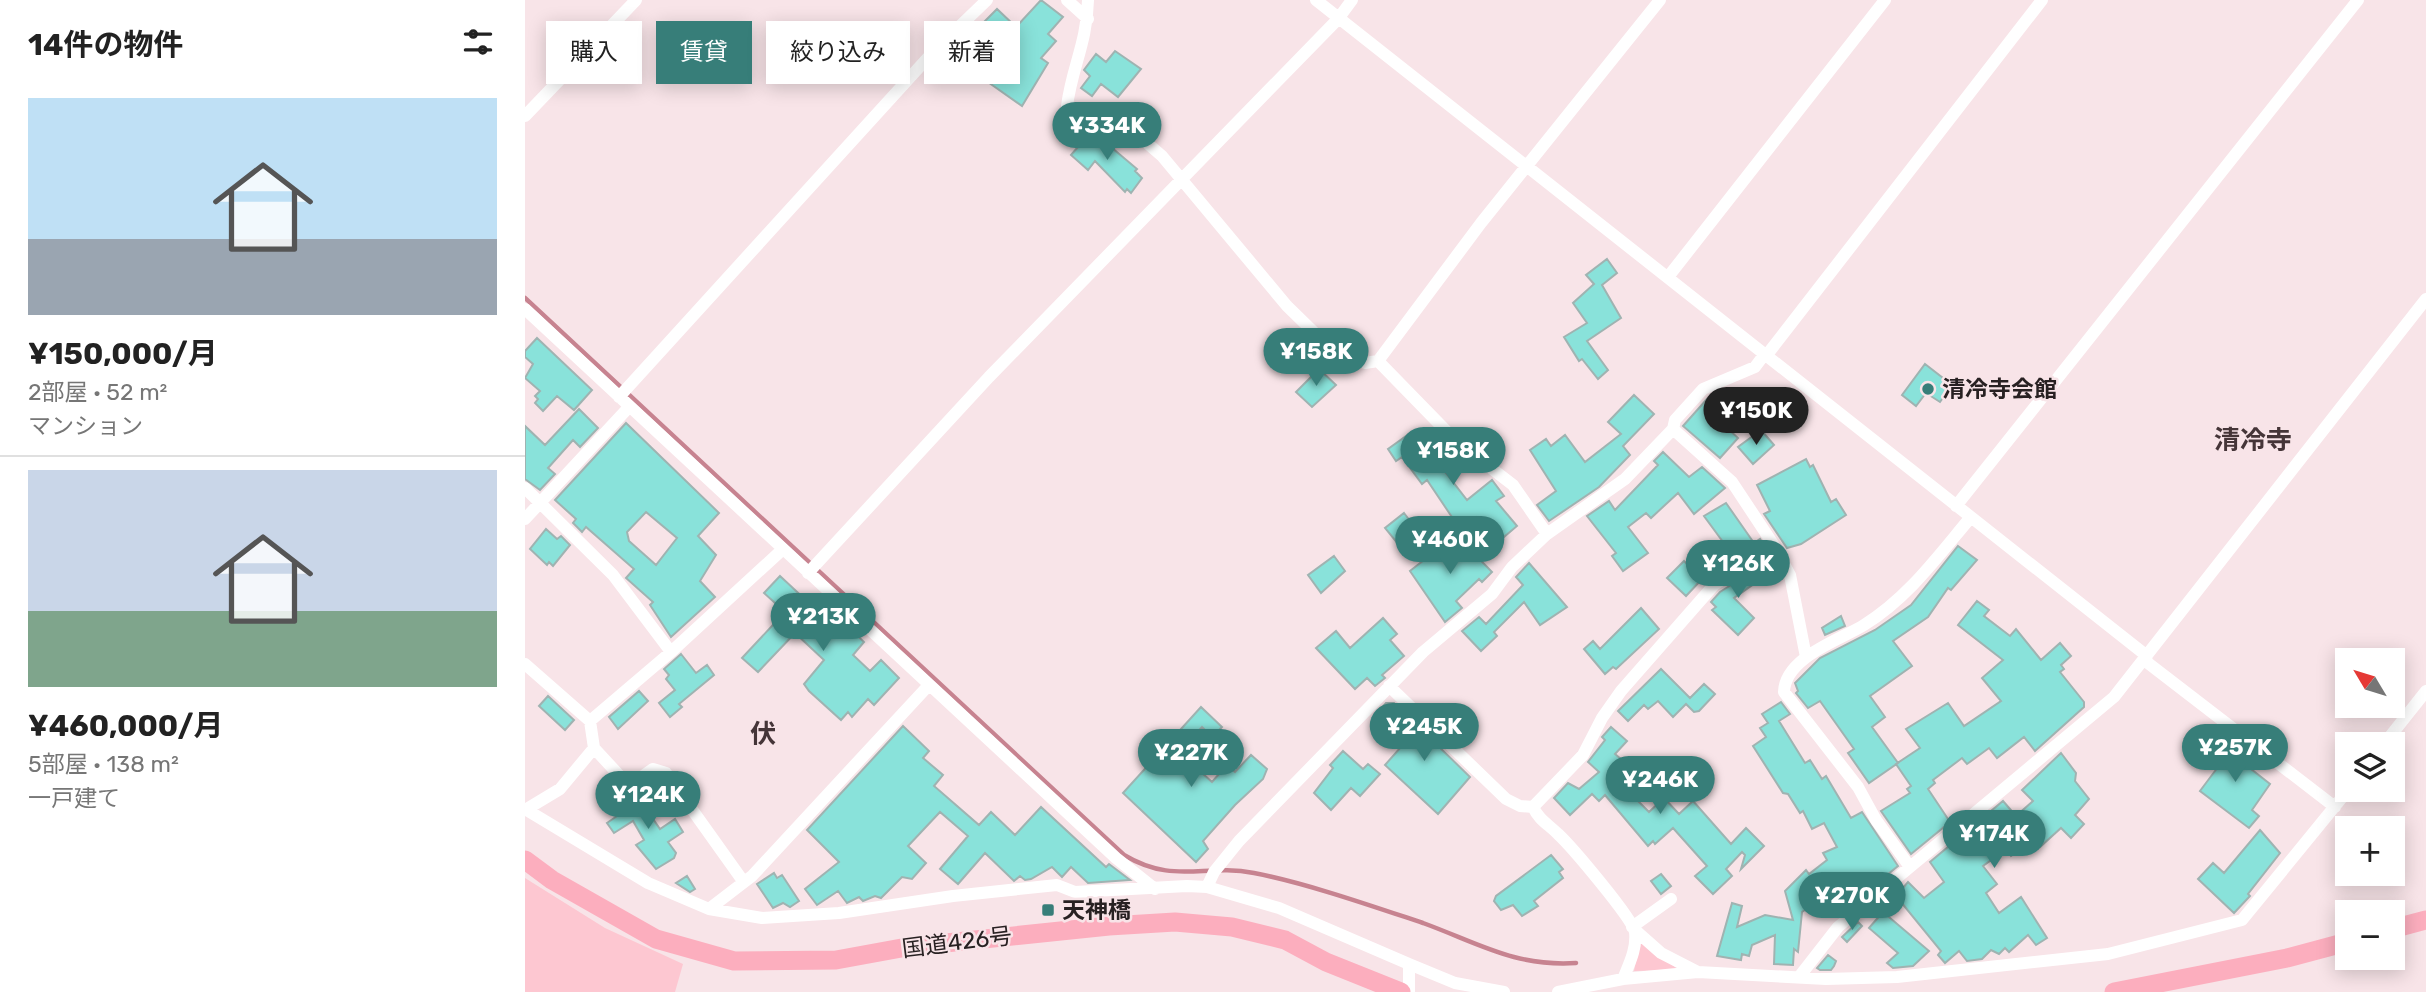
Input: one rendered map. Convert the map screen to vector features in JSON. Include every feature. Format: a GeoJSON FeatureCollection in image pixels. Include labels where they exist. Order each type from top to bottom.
{"type":"FeatureCollection","features":[{"type":"Feature","properties":{"kind":"highway","name":"国道426号"},"geometry":{"type":"LineString","coordinates":[[525,860],[552,880],[656,939],[734,961],[836,960],[908,947],[1109,926],[1175,922],[1232,927],[1285,940],[1326,962],[1401,992]]}},
{"type":"Feature","properties":{"kind":"highway"},"geometry":{"type":"LineString","coordinates":[[2405,926],[2426,920]]}},
{"type":"Feature","properties":{"kind":"highway"},"geometry":{"type":"LineString","coordinates":[[2113,992],[2287,958],[2335,945]]}},
{"type":"Feature","properties":{"kind":"street"},"geometry":{"type":"LineString","coordinates":[[525,116],[636,0]]}},
{"type":"Feature","properties":{"kind":"street"},"geometry":{"type":"LineString","coordinates":[[619,397],[934,51],[987,0]]}},
{"type":"Feature","properties":{"kind":"street"},"geometry":{"type":"LineString","coordinates":[[1067,0],[1088,19]]}},
{"type":"Feature","properties":{"kind":"street"},"geometry":{"type":"LineString","coordinates":[[1088,0],[1084,48],[1070,84],[1067,106],[1078,117],[1140,137],[1162,156],[1179,180],[1287,306],[1327,345],[1347,359],[1365,363],[1378,361],[1481,223],[1660,0]]}},
{"type":"Feature","properties":{"kind":"street"},"geometry":{"type":"LineString","coordinates":[[1316,0],[2335,807]]}},
{"type":"Feature","properties":{"kind":"street"},"geometry":{"type":"LineString","coordinates":[[808,573],[989,377],[1338,19],[1352,0]]}},
{"type":"Feature","properties":{"kind":"street"},"geometry":{"type":"LineString","coordinates":[[1668,277],[1885,0]]}},
{"type":"Feature","properties":{"kind":"street"},"geometry":{"type":"LineString","coordinates":[[1207,887],[1214,872],[1239,841],[1423,652],[1492,594],[1512,567],[1547,534],[1625,479],[1673,429],[1675,420],[1703,389],[1755,367],[2042,0]]}},
{"type":"Feature","properties":{"kind":"street"},"geometry":{"type":"LineString","coordinates":[[1956,506],[2358,0]]}},
{"type":"Feature","properties":{"kind":"street"},"geometry":{"type":"LineString","coordinates":[[1799,976],[1838,928],[2114,697],[2426,299]]}},
{"type":"Feature","properties":{"kind":"street"},"geometry":{"type":"LineString","coordinates":[[525,309],[1116,858],[1155,889]]}},
{"type":"Feature","properties":{"kind":"street"},"geometry":{"type":"LineString","coordinates":[[1378,361],[1456,442],[1513,485],[1547,534]]}},
{"type":"Feature","properties":{"kind":"street"},"geometry":{"type":"LineString","coordinates":[[525,519],[629,407]]}},
{"type":"Feature","properties":{"kind":"street"},"geometry":{"type":"LineString","coordinates":[[1673,429],[1732,482],[1775,547],[1790,575],[1806,657]]}},
{"type":"Feature","properties":{"kind":"street"},"geometry":{"type":"LineString","coordinates":[[525,488],[613,575],[671,652]]}},
{"type":"Feature","properties":{"kind":"street"},"geometry":{"type":"LineString","coordinates":[[1910,867],[1875,820],[1858,786],[1784,692],[1784,684],[1806,657],[1864,625],[1902,598],[1971,517]]}},
{"type":"Feature","properties":{"kind":"street"},"geometry":{"type":"LineString","coordinates":[[1532,807],[1583,755],[1602,718],[1621,691],[1714,585],[1775,547]]}},
{"type":"Feature","properties":{"kind":"street"},"geometry":{"type":"LineString","coordinates":[[590,721],[671,652],[783,549]]}},
{"type":"Feature","properties":{"kind":"street"},"geometry":{"type":"LineString","coordinates":[[525,664],[590,721],[593,748],[629,786],[653,769],[666,774],[743,881]]}},
{"type":"Feature","properties":{"kind":"street"},"geometry":{"type":"LineString","coordinates":[[709,909],[752,876],[929,685]]}},
{"type":"Feature","properties":{"kind":"street"},"geometry":{"type":"LineString","coordinates":[[1389,686],[1506,799],[1520,806],[1532,807]]}},
{"type":"Feature","properties":{"kind":"street"},"geometry":{"type":"LineString","coordinates":[[2394,732],[2426,691]]}},
{"type":"Feature","properties":{"kind":"street"},"geometry":{"type":"LineString","coordinates":[[593,748],[560,789],[525,809],[647,883],[709,909],[762,918],[839,913],[953,896],[1057,886],[1075,892],[1207,887],[1279,908],[1455,983],[1504,992]]}},
{"type":"Feature","properties":{"kind":"street"},"geometry":{"type":"LineString","coordinates":[[1558,992],[1623,979],[1698,972],[1897,977],[2108,954],[2242,920],[2339,802]]}},
{"type":"Feature","properties":{"kind":"street"},"geometry":{"type":"LineString","coordinates":[[1532,807],[1538,817],[1559,834],[1612,897],[1633,928],[1668,957],[1698,972]]}},
{"type":"Feature","properties":{"kind":"street"},"geometry":{"type":"LineString","coordinates":[[1633,928],[1671,899]]}},
{"type":"Feature","properties":{"kind":"street"},"geometry":{"type":"LineString","coordinates":[[1623,979],[1634,953],[1633,928]]}},
{"type":"Feature","properties":{"kind":"street"},"geometry":{"type":"LineString","coordinates":[[1409,964],[1409,992]]}},
{"type":"Feature","properties":{"kind":"shaded area"},"geometry":{"type":"Polygon","coordinates":[[[525,878],[605,928],[683,964],[675,992],[525,992],[525,878]]]}},
{"type":"Feature","properties":{"kind":"shaded area"},"geometry":{"type":"Polygon","coordinates":[[[1640,941],[1679,970],[1634,971],[1640,941]]]}},
{"type":"Feature","properties":{"kind":"building"},"geometry":{"type":"Polygon","coordinates":[[[1041,0],[1063,17],[1048,34],[1056,41],[1041,58],[1048,63],[1022,106],[991,84],[1020,84],[1020,23],[1041,0]]]}},
{"type":"Feature","properties":{"kind":"building"},"geometry":{"type":"Polygon","coordinates":[[[997,9],[1010,21],[985,21],[997,9]]]}},
{"type":"Feature","properties":{"kind":"building"},"geometry":{"type":"Polygon","coordinates":[[[1115,51],[1141,69],[1118,97],[1101,84],[1092,96],[1081,88],[1090,76],[1084,70],[1096,54],[1106,62],[1115,51]]]}},
{"type":"Feature","properties":{"kind":"building"},"geometry":{"type":"Polygon","coordinates":[[[1092,131],[1137,169],[1135,171],[1142,178],[1131,193],[1127,189],[1125,192],[1095,161],[1088,170],[1071,155],[1092,131]]]}},
{"type":"Feature","properties":{"kind":"building"},"geometry":{"type":"Polygon","coordinates":[[[1607,259],[1617,273],[1602,285],[1621,318],[1587,341],[1608,370],[1598,379],[1582,359],[1579,361],[1564,337],[1587,323],[1573,303],[1594,284],[1586,275],[1607,259]]]}},
{"type":"Feature","properties":{"kind":"building"},"geometry":{"type":"Polygon","coordinates":[[[537,338],[592,390],[574,410],[557,396],[543,411],[535,403],[538,399],[535,396],[540,391],[525,378],[533,364],[525,357],[525,351],[537,338]]]}},
{"type":"Feature","properties":{"kind":"building","name":"清冷寺会館"},"geometry":{"type":"Polygon","coordinates":[[[1925,364],[1952,385],[1940,402],[1926,393],[1916,406],[1902,395],[1925,364]]]}},
{"type":"Feature","properties":{"kind":"building"},"geometry":{"type":"Polygon","coordinates":[[[1319,369],[1336,385],[1312,407],[1296,392],[1319,369]]]}},
{"type":"Feature","properties":{"kind":"building"},"geometry":{"type":"Polygon","coordinates":[[[1634,395],[1654,414],[1623,446],[1630,455],[1599,487],[1549,521],[1537,505],[1556,491],[1530,450],[1546,439],[1551,446],[1565,435],[1585,462],[1621,434],[1608,422],[1634,395]]]}},
{"type":"Feature","properties":{"kind":"building"},"geometry":{"type":"Polygon","coordinates":[[[1707,399],[1717,409],[1712,414],[1738,438],[1720,458],[1683,426],[1707,399]]]}},
{"type":"Feature","properties":{"kind":"building"},"geometry":{"type":"Polygon","coordinates":[[[579,409],[598,428],[580,447],[573,440],[548,468],[555,474],[540,490],[525,479],[525,426],[545,445],[579,409]]]}},
{"type":"Feature","properties":{"kind":"building"},"geometry":{"type":"Polygon","coordinates":[[[626,423],[719,513],[698,536],[716,555],[700,581],[715,597],[671,637],[650,605],[653,602],[626,578],[634,569],[586,527],[582,532],[573,523],[576,519],[555,500],[626,423]],[[646,512],[627,532],[629,541],[656,565],[677,538],[646,512]]]}},
{"type":"Feature","properties":{"kind":"building"},"geometry":{"type":"Polygon","coordinates":[[[1420,429],[1446,466],[1443,469],[1467,500],[1492,480],[1504,496],[1496,501],[1517,526],[1498,542],[1476,517],[1460,529],[1427,480],[1422,484],[1402,457],[1396,461],[1388,449],[1420,429]]]}},
{"type":"Feature","properties":{"kind":"building"},"geometry":{"type":"Polygon","coordinates":[[[1761,430],[1774,445],[1753,464],[1738,447],[1761,430]]]}},
{"type":"Feature","properties":{"kind":"building"},"geometry":{"type":"Polygon","coordinates":[[[1663,452],[1689,477],[1702,467],[1725,488],[1694,514],[1678,493],[1651,518],[1646,513],[1628,527],[1648,553],[1623,571],[1612,556],[1616,553],[1587,516],[1609,501],[1615,510],[1658,465],[1654,461],[1663,452]]]}},
{"type":"Feature","properties":{"kind":"building"},"geometry":{"type":"Polygon","coordinates":[[[1806,459],[1810,467],[1813,465],[1831,502],[1836,499],[1846,515],[1801,544],[1787,548],[1764,514],[1770,511],[1757,485],[1806,459]]]}},
{"type":"Feature","properties":{"kind":"building"},"geometry":{"type":"Polygon","coordinates":[[[1726,503],[1754,543],[1760,539],[1763,544],[1737,561],[1704,516],[1726,503]]]}},
{"type":"Feature","properties":{"kind":"building"},"geometry":{"type":"Polygon","coordinates":[[[1404,513],[1417,530],[1398,544],[1385,528],[1404,513]]]}},
{"type":"Feature","properties":{"kind":"building"},"geometry":{"type":"Polygon","coordinates":[[[546,529],[557,539],[561,536],[570,545],[553,566],[549,562],[547,565],[530,549],[546,529]]]}},
{"type":"Feature","properties":{"kind":"building"},"geometry":{"type":"Polygon","coordinates":[[[1456,535],[1492,572],[1482,582],[1479,579],[1456,601],[1462,608],[1445,622],[1410,571],[1456,535]]]}},
{"type":"Feature","properties":{"kind":"building"},"geometry":{"type":"Polygon","coordinates":[[[1958,546],[1977,560],[1951,590],[1948,588],[1928,617],[1893,641],[1912,666],[1870,696],[1885,717],[1872,727],[1898,763],[1869,783],[1848,753],[1854,749],[1820,701],[1808,708],[1796,693],[1798,691],[1795,683],[1820,658],[1875,630],[1911,605],[1958,546]]]}},
{"type":"Feature","properties":{"kind":"building"},"geometry":{"type":"Polygon","coordinates":[[[1334,556],[1345,571],[1321,593],[1308,575],[1334,556]]]}},
{"type":"Feature","properties":{"kind":"building"},"geometry":{"type":"Polygon","coordinates":[[[1684,561],[1702,579],[1686,596],[1667,578],[1684,561]]]}},
{"type":"Feature","properties":{"kind":"building"},"geometry":{"type":"Polygon","coordinates":[[[1769,561],[1774,570],[1734,598],[1754,618],[1738,635],[1712,610],[1716,607],[1711,602],[1720,592],[1769,561]]]}},
{"type":"Feature","properties":{"kind":"building"},"geometry":{"type":"Polygon","coordinates":[[[1529,563],[1567,607],[1540,625],[1524,602],[1494,632],[1497,636],[1481,651],[1462,631],[1479,617],[1486,624],[1523,585],[1516,577],[1529,563]]]}},
{"type":"Feature","properties":{"kind":"building"},"geometry":{"type":"Polygon","coordinates":[[[780,576],[825,618],[834,608],[846,619],[843,622],[864,642],[853,655],[870,671],[881,660],[899,678],[874,705],[868,699],[852,717],[848,712],[841,720],[809,691],[804,684],[824,660],[795,633],[758,672],[742,658],[785,612],[764,593],[780,576]]]}},
{"type":"Feature","properties":{"kind":"building"},"geometry":{"type":"Polygon","coordinates":[[[1977,601],[1989,610],[1984,616],[2010,636],[2016,629],[2041,660],[2060,643],[2071,656],[2061,665],[2064,669],[2060,672],[2084,702],[2084,707],[2035,751],[2024,737],[1997,758],[1989,748],[1967,764],[1962,758],[1933,780],[1935,783],[1928,789],[1950,822],[1911,854],[1881,811],[1910,793],[1907,789],[1911,786],[1896,764],[1920,748],[1906,729],[1948,703],[1964,726],[2001,701],[1982,678],[2003,660],[1958,625],[1977,601]]]}},
{"type":"Feature","properties":{"kind":"building"},"geometry":{"type":"Polygon","coordinates":[[[1641,608],[1659,629],[1616,669],[1613,667],[1605,674],[1584,649],[1593,641],[1600,649],[1641,608]]]}},
{"type":"Feature","properties":{"kind":"building"},"geometry":{"type":"Polygon","coordinates":[[[1841,616],[1845,626],[1825,635],[1822,628],[1841,616]]]}},
{"type":"Feature","properties":{"kind":"building"},"geometry":{"type":"Polygon","coordinates":[[[1383,618],[1397,634],[1390,640],[1404,656],[1382,675],[1385,678],[1375,686],[1367,678],[1355,689],[1316,648],[1336,631],[1350,648],[1383,618]]]}},
{"type":"Feature","properties":{"kind":"building"},"geometry":{"type":"Polygon","coordinates":[[[681,654],[696,673],[707,665],[714,675],[679,704],[682,707],[670,717],[659,703],[675,690],[666,679],[669,675],[664,669],[681,654]]]}},
{"type":"Feature","properties":{"kind":"building"},"geometry":{"type":"Polygon","coordinates":[[[1661,669],[1690,698],[1704,684],[1715,694],[1699,711],[1694,712],[1686,704],[1673,717],[1658,701],[1648,709],[1644,705],[1628,721],[1618,711],[1661,669]]]}},
{"type":"Feature","properties":{"kind":"building"},"geometry":{"type":"Polygon","coordinates":[[[639,691],[648,701],[618,729],[609,717],[639,691]]]}},
{"type":"Feature","properties":{"kind":"building"},"geometry":{"type":"Polygon","coordinates":[[[548,696],[574,720],[565,730],[539,706],[548,696]]]}},
{"type":"Feature","properties":{"kind":"building"},"geometry":{"type":"Polygon","coordinates":[[[1781,702],[1790,714],[1779,721],[1805,763],[1810,760],[1822,779],[1826,776],[1851,818],[1862,812],[1898,866],[1877,883],[1874,879],[1849,893],[1843,883],[1802,912],[1798,952],[1794,949],[1793,965],[1774,964],[1775,935],[1752,945],[1749,956],[1742,954],[1741,960],[1717,956],[1732,903],[1742,906],[1737,927],[1765,915],[1793,920],[1785,891],[1806,870],[1809,874],[1827,860],[1823,853],[1837,847],[1824,823],[1812,829],[1803,811],[1800,813],[1788,794],[1783,793],[1753,746],[1766,737],[1760,728],[1768,723],[1762,714],[1781,702]]]}},
{"type":"Feature","properties":{"kind":"building"},"geometry":{"type":"Polygon","coordinates":[[[1386,703],[1394,703],[1470,777],[1438,814],[1385,765],[1409,738],[1380,710],[1386,703]]]}},
{"type":"Feature","properties":{"kind":"building"},"geometry":{"type":"Polygon","coordinates":[[[1201,707],[1222,727],[1212,737],[1202,727],[1184,747],[1195,758],[1191,763],[1212,782],[1227,765],[1235,772],[1251,755],[1267,769],[1263,779],[1203,841],[1208,849],[1196,862],[1123,793],[1201,707]]]}},
{"type":"Feature","properties":{"kind":"building"},"geometry":{"type":"Polygon","coordinates":[[[903,726],[929,751],[923,758],[943,775],[934,786],[979,825],[991,812],[1015,835],[1041,807],[1106,867],[1109,864],[1130,880],[1088,883],[1071,867],[1062,877],[1052,867],[1031,879],[1025,880],[1020,876],[1014,881],[985,853],[958,884],[940,869],[968,836],[940,812],[908,846],[926,863],[912,879],[902,877],[881,898],[875,896],[863,901],[859,897],[847,903],[838,891],[817,905],[805,889],[839,862],[807,830],[903,726]]]}},
{"type":"Feature","properties":{"kind":"building"},"geometry":{"type":"Polygon","coordinates":[[[1611,727],[1627,741],[1615,754],[1635,771],[1622,785],[1649,812],[1664,798],[1679,814],[1693,801],[1731,844],[1746,828],[1764,846],[1741,869],[1745,855],[1742,852],[1726,869],[1732,876],[1713,894],[1695,876],[1707,866],[1673,828],[1655,844],[1653,841],[1648,846],[1605,795],[1599,801],[1592,794],[1570,815],[1554,798],[1568,783],[1579,789],[1599,772],[1588,762],[1605,740],[1602,737],[1611,727]]]}},
{"type":"Feature","properties":{"kind":"building"},"geometry":{"type":"Polygon","coordinates":[[[2230,737],[2243,747],[2237,758],[2270,784],[2252,810],[2259,816],[2249,828],[2200,791],[2218,767],[2211,761],[2230,737]]]}},
{"type":"Feature","properties":{"kind":"building"},"geometry":{"type":"Polygon","coordinates":[[[1343,751],[1363,769],[1368,764],[1380,774],[1360,796],[1351,788],[1331,810],[1314,793],[1333,768],[1330,765],[1343,751]]]}},
{"type":"Feature","properties":{"kind":"building"},"geometry":{"type":"Polygon","coordinates":[[[2061,753],[2076,773],[2075,781],[2089,799],[2075,815],[2084,824],[2071,838],[2061,828],[2040,847],[2034,840],[2011,856],[2007,851],[2001,853],[1983,866],[1997,884],[1986,893],[1999,913],[2021,897],[2047,938],[2036,945],[2028,935],[2009,952],[2005,948],[1999,954],[1991,950],[1982,959],[1967,961],[1959,951],[1945,963],[1938,955],[1941,951],[1896,896],[1908,882],[1924,898],[1944,882],[1930,862],[2003,801],[2016,816],[2033,801],[2022,790],[2061,753]]]}},
{"type":"Feature","properties":{"kind":"building"},"geometry":{"type":"Polygon","coordinates":[[[636,794],[660,829],[675,819],[683,832],[668,842],[676,853],[674,858],[656,869],[636,845],[644,840],[633,821],[614,833],[607,823],[620,814],[616,807],[636,794]]]}},
{"type":"Feature","properties":{"kind":"building"},"geometry":{"type":"Polygon","coordinates":[[[2260,830],[2280,853],[2248,894],[2250,896],[2234,913],[2198,879],[2213,863],[2224,873],[2260,830]]]}},
{"type":"Feature","properties":{"kind":"building"},"geometry":{"type":"Polygon","coordinates":[[[1551,855],[1563,869],[1559,872],[1563,878],[1534,901],[1538,906],[1522,916],[1513,905],[1501,910],[1494,901],[1496,896],[1551,855]]]}},
{"type":"Feature","properties":{"kind":"building"},"geometry":{"type":"Polygon","coordinates":[[[774,873],[777,878],[782,875],[799,901],[790,907],[783,903],[773,908],[757,884],[774,873]]]}},
{"type":"Feature","properties":{"kind":"building"},"geometry":{"type":"Polygon","coordinates":[[[1661,874],[1671,886],[1661,894],[1651,881],[1661,874]]]}},
{"type":"Feature","properties":{"kind":"building"},"geometry":{"type":"Polygon","coordinates":[[[687,876],[695,889],[690,892],[676,883],[687,876]]]}},
{"type":"Feature","properties":{"kind":"building"},"geometry":{"type":"Polygon","coordinates":[[[1883,912],[1929,951],[1913,966],[1893,968],[1887,963],[1898,953],[1869,928],[1883,912]]]}},
{"type":"Feature","properties":{"kind":"building"},"geometry":{"type":"Polygon","coordinates":[[[1858,922],[1862,926],[1847,942],[1842,937],[1858,922]]]}},
{"type":"Feature","properties":{"kind":"building"},"geometry":{"type":"Polygon","coordinates":[[[1828,955],[1836,961],[1831,970],[1817,968],[1828,955]]]}},
{"type":"Feature","properties":{"kind":"waterway"},"geometry":{"type":"LineString","coordinates":[[525,298],[1124,855],[1158,869],[1189,872],[1236,871],[1274,877],[1382,909],[1497,952],[1534,961],[1576,963]]}},
{"type":"Feature","properties":{"kind":"place","name":"清冷寺会館"},"geometry":{"type":"Point","coordinates":[1928,389]}},
{"type":"Feature","properties":{"kind":"place","name":"天神橋"},"geometry":{"type":"Point","coordinates":[1048,910]}},
{"type":"Feature","properties":{"kind":"district","name":"清冷寺"},"geometry":{"type":"Point","coordinates":[2253,440]}},
{"type":"Feature","properties":{"kind":"district","name":"伏"},"geometry":{"type":"Point","coordinates":[763,734]}}]}
